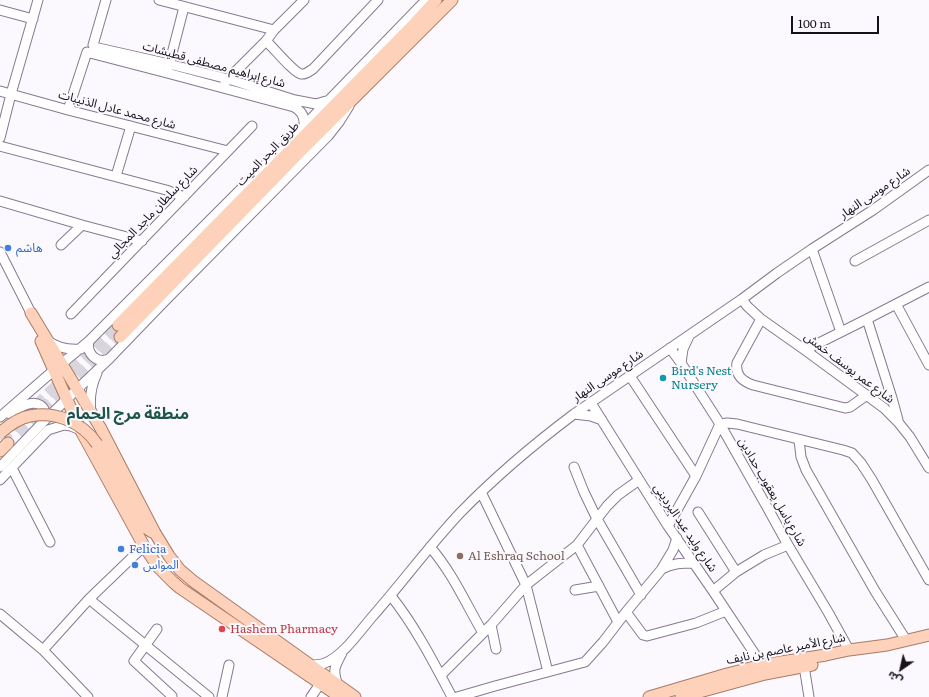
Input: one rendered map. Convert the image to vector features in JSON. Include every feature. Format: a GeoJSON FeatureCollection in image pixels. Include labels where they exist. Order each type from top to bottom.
{"type":"FeatureCollection","features":[{"type":"Feature","properties":{"kind":"main road","name":"طريق البحر الميت"},"geometry":{"type":"LineString","coordinates":[[118,325],[436,0]]}},
{"type":"Feature","properties":{"kind":"main road"},"geometry":{"type":"LineString","coordinates":[[120,337],[452,0]]}},
{"type":"Feature","properties":{"kind":"main road"},"geometry":{"type":"LineString","coordinates":[[31,313],[47,339],[58,368],[66,399],[80,429],[144,546],[158,567],[180,588],[340,697]]}},
{"type":"Feature","properties":{"kind":"main road"},"geometry":{"type":"LineString","coordinates":[[31,313],[34,327],[48,356],[77,389],[91,412],[155,533],[169,556],[180,570],[193,581],[355,697]]}},
{"type":"Feature","properties":{"kind":"main road"},"geometry":{"type":"LineString","coordinates":[[2,442],[9,425],[22,418],[30,416],[53,416],[66,419],[79,426],[88,433],[97,444],[143,526],[155,533]]}},
{"type":"Feature","properties":{"kind":"main road","name":"شارع الأمير عاصم بن نايف"},"geometry":{"type":"LineString","coordinates":[[650,697],[762,665],[886,645],[929,635]]}},
{"type":"Feature","properties":{"kind":"main road","name":"شارع الأمير عاصم بن نايف"},"geometry":{"type":"LineString","coordinates":[[681,697],[765,674],[904,648],[929,641]]}},
{"type":"Feature","properties":{"kind":"street"},"geometry":{"type":"LineString","coordinates":[[0,138],[38,0]]}},
{"type":"Feature","properties":{"kind":"street"},"geometry":{"type":"LineString","coordinates":[[91,48],[100,0]]}},
{"type":"Feature","properties":{"kind":"street"},"geometry":{"type":"LineString","coordinates":[[68,110],[91,48],[106,0]]}},
{"type":"Feature","properties":{"kind":"street"},"geometry":{"type":"LineString","coordinates":[[159,0],[274,30]]}},
{"type":"Feature","properties":{"kind":"street"},"geometry":{"type":"LineString","coordinates":[[222,88],[228,79],[304,0]]}},
{"type":"Feature","properties":{"kind":"street"},"geometry":{"type":"LineString","coordinates":[[266,41],[300,74],[305,74],[313,69],[378,0]]}},
{"type":"Feature","properties":{"kind":"street","name":"طريق البحر الميت"},"geometry":{"type":"LineString","coordinates":[[0,417],[82,349],[304,126],[426,0]]}},
{"type":"Feature","properties":{"kind":"street"},"geometry":{"type":"LineString","coordinates":[[168,68],[184,7]]}},
{"type":"Feature","properties":{"kind":"street"},"geometry":{"type":"LineString","coordinates":[[0,10],[33,18]]}},
{"type":"Feature","properties":{"kind":"street","name":"شارع إبراهيم مصطفى قطيشات"},"geometry":{"type":"LineString","coordinates":[[91,48],[168,68],[228,79],[310,104],[327,101]]}},
{"type":"Feature","properties":{"kind":"street","name":"شارع إبراهيم مصطفى قطيشات"},"geometry":{"type":"LineString","coordinates":[[168,68],[222,88],[294,107],[303,114],[304,126]]}},
{"type":"Feature","properties":{"kind":"street","name":"شارع محمد عادل الذنيبات"},"geometry":{"type":"LineString","coordinates":[[0,91],[228,151]]}},
{"type":"Feature","properties":{"kind":"street"},"geometry":{"type":"LineString","coordinates":[[0,467],[66,399],[110,358],[328,136],[353,100]]}},
{"type":"Feature","properties":{"kind":"street"},"geometry":{"type":"LineString","coordinates":[[116,176],[131,126]]}},
{"type":"Feature","properties":{"kind":"street","name":"شارع سلطان ماجد المجالي"},"geometry":{"type":"LineString","coordinates":[[72,314],[252,126]]}},
{"type":"Feature","properties":{"kind":"street"},"geometry":{"type":"LineString","coordinates":[[0,146],[116,176],[166,190],[184,197]]}},
{"type":"Feature","properties":{"kind":"street","name":"شارع موسى النهار"},"geometry":{"type":"LineString","coordinates":[[338,684],[334,675],[334,670],[344,650],[391,596],[430,547],[481,492],[549,432],[812,249],[873,210],[929,170]]}},
{"type":"Feature","properties":{"kind":"street"},"geometry":{"type":"LineString","coordinates":[[0,202],[142,241]]}},
{"type":"Feature","properties":{"kind":"street"},"geometry":{"type":"LineString","coordinates":[[855,261],[929,220]]}},
{"type":"Feature","properties":{"kind":"street"},"geometry":{"type":"LineString","coordinates":[[60,245],[82,225]]}},
{"type":"Feature","properties":{"kind":"street"},"geometry":{"type":"LineString","coordinates":[[812,249],[841,332]]}},
{"type":"Feature","properties":{"kind":"street"},"geometry":{"type":"LineString","coordinates":[[0,252],[31,313]]}},
{"type":"Feature","properties":{"kind":"street"},"geometry":{"type":"LineString","coordinates":[[805,350],[929,287]]}},
{"type":"Feature","properties":{"kind":"street","name":"شارع عمر يوسف خمش"},"geometry":{"type":"LineString","coordinates":[[742,299],[761,319],[884,408],[910,437],[929,468]]}},
{"type":"Feature","properties":{"kind":"street"},"geometry":{"type":"LineString","coordinates":[[896,304],[929,365]]}},
{"type":"Feature","properties":{"kind":"street"},"geometry":{"type":"LineString","coordinates":[[761,319],[737,363],[738,375],[744,381],[754,385],[847,408],[854,405],[867,395]]}},
{"type":"Feature","properties":{"kind":"street"},"geometry":{"type":"LineString","coordinates":[[867,319],[898,422]]}},
{"type":"Feature","properties":{"kind":"street"},"geometry":{"type":"LineString","coordinates":[[655,359],[668,358],[681,365],[684,349],[690,335]]}},
{"type":"Feature","properties":{"kind":"street"},"geometry":{"type":"LineString","coordinates":[[47,339],[51,343],[63,348],[82,349]]}},
{"type":"Feature","properties":{"kind":"street"},"geometry":{"type":"LineString","coordinates":[[89,342],[88,348],[90,354],[94,358],[103,361],[110,358]]}},
{"type":"Feature","properties":{"kind":"street","name":"شارع باسل يعقوب حدادين"},"geometry":{"type":"LineString","coordinates":[[670,348],[720,424],[849,650]]}},
{"type":"Feature","properties":{"kind":"street"},"geometry":{"type":"LineString","coordinates":[[37,385],[44,372],[48,356]]}},
{"type":"Feature","properties":{"kind":"street"},"geometry":{"type":"LineString","coordinates":[[91,412],[90,404],[92,387],[102,365]]}},
{"type":"Feature","properties":{"kind":"street"},"geometry":{"type":"LineString","coordinates":[[630,376],[696,476]]}},
{"type":"Feature","properties":{"kind":"street"},"geometry":{"type":"LineString","coordinates":[[574,414],[591,416],[602,420],[601,407],[606,392]]}},
{"type":"Feature","properties":{"kind":"street"},"geometry":{"type":"LineString","coordinates":[[0,422],[14,411],[30,403],[42,406],[45,414],[45,420]]}},
{"type":"Feature","properties":{"kind":"street","name":"شارع وليد عيد البرديني"},"geometry":{"type":"LineString","coordinates":[[591,403],[668,526],[714,591],[762,665]]}},
{"type":"Feature","properties":{"kind":"street"},"geometry":{"type":"LineString","coordinates":[[668,526],[696,476],[720,424],[737,424],[852,453],[872,480],[929,580]]}},
{"type":"Feature","properties":{"kind":"street"},"geometry":{"type":"LineString","coordinates":[[0,480],[48,430],[64,426],[71,426],[80,429]]}},
{"type":"Feature","properties":{"kind":"street"},"geometry":{"type":"LineString","coordinates":[[800,440],[801,457],[806,470],[875,591],[906,640]]}},
{"type":"Feature","properties":{"kind":"street"},"geometry":{"type":"LineString","coordinates":[[574,467],[597,519],[641,596]]}},
{"type":"Feature","properties":{"kind":"street"},"geometry":{"type":"LineString","coordinates":[[12,468],[50,542]]}},
{"type":"Feature","properties":{"kind":"street"},"geometry":{"type":"LineString","coordinates":[[441,675],[491,625],[526,585],[577,545],[618,495],[639,480]]}},
{"type":"Feature","properties":{"kind":"street"},"geometry":{"type":"LineString","coordinates":[[481,492],[526,585],[548,672]]}},
{"type":"Feature","properties":{"kind":"street"},"geometry":{"type":"LineString","coordinates":[[698,512],[736,572]]}},
{"type":"Feature","properties":{"kind":"street"},"geometry":{"type":"LineString","coordinates":[[457,697],[585,662],[661,570],[673,550],[677,538]]}},
{"type":"Feature","properties":{"kind":"street"},"geometry":{"type":"LineString","coordinates":[[577,545],[618,622]]}},
{"type":"Feature","properties":{"kind":"street"},"geometry":{"type":"LineString","coordinates":[[714,591],[736,572],[764,555],[788,545]]}},
{"type":"Feature","properties":{"kind":"street"},"geometry":{"type":"LineString","coordinates":[[43,650],[89,599],[144,546]]}},
{"type":"Feature","properties":{"kind":"street"},"geometry":{"type":"LineString","coordinates":[[430,547],[449,574],[483,633]]}},
{"type":"Feature","properties":{"kind":"street"},"geometry":{"type":"LineString","coordinates":[[661,570],[674,564],[694,563]]}},
{"type":"Feature","properties":{"kind":"street"},"geometry":{"type":"LineString","coordinates":[[575,590],[599,586]]}},
{"type":"Feature","properties":{"kind":"street"},"geometry":{"type":"LineString","coordinates":[[391,596],[406,615],[452,697]]}},
{"type":"Feature","properties":{"kind":"street"},"geometry":{"type":"LineString","coordinates":[[89,599],[209,697]]}},
{"type":"Feature","properties":{"kind":"street"},"geometry":{"type":"LineString","coordinates":[[626,612],[643,635],[647,636],[696,623],[726,611]]}},
{"type":"Feature","properties":{"kind":"street"},"geometry":{"type":"LineString","coordinates":[[0,614],[43,650],[88,697]]}},
{"type":"Feature","properties":{"kind":"street"},"geometry":{"type":"LineString","coordinates":[[491,625],[496,649]]}},
{"type":"Feature","properties":{"kind":"street"},"geometry":{"type":"LineString","coordinates":[[157,628],[134,661],[172,696]]}},
{"type":"Feature","properties":{"kind":"street","name":"شارع موسى النهار"},"geometry":{"type":"LineString","coordinates":[[310,665],[325,663],[344,650]]}},
{"type":"Feature","properties":{"kind":"street"},"geometry":{"type":"LineString","coordinates":[[222,697],[229,665]]}},
{"type":"Feature","properties":{"kind":"street"},"geometry":{"type":"LineString","coordinates":[[804,666],[810,697]]}},
{"type":"Feature","properties":{"kind":"street"},"geometry":{"type":"LineString","coordinates":[[311,697],[320,684]]}},
{"type":"Feature","properties":{"kind":"tunnel"},"geometry":{"type":"LineString","coordinates":[[1,440],[118,325]]}},
{"type":"Feature","properties":{"kind":"tunnel"},"geometry":{"type":"LineString","coordinates":[[18,433],[120,337]]}},
{"type":"Feature","properties":{"kind":"place","name":"هاشم"},"geometry":{"type":"Point","coordinates":[8,248]}},
{"type":"Feature","properties":{"kind":"place","name":"Bird's Nest Nursery"},"geometry":{"type":"Point","coordinates":[663,378]}},
{"type":"Feature","properties":{"kind":"place","name":"Felicia"},"geometry":{"type":"Point","coordinates":[121,549]}},
{"type":"Feature","properties":{"kind":"place","name":"Al Eshraq School"},"geometry":{"type":"Point","coordinates":[460,556]}},
{"type":"Feature","properties":{"kind":"place","name":"المواس"},"geometry":{"type":"Point","coordinates":[135,565]}},
{"type":"Feature","properties":{"kind":"place","name":"Hashem Pharmacy"},"geometry":{"type":"Point","coordinates":[222,629]}},
{"type":"Feature","properties":{"kind":"district","name":"منطقة مرج الحمام"},"geometry":{"type":"Point","coordinates":[128,414]}}]}
